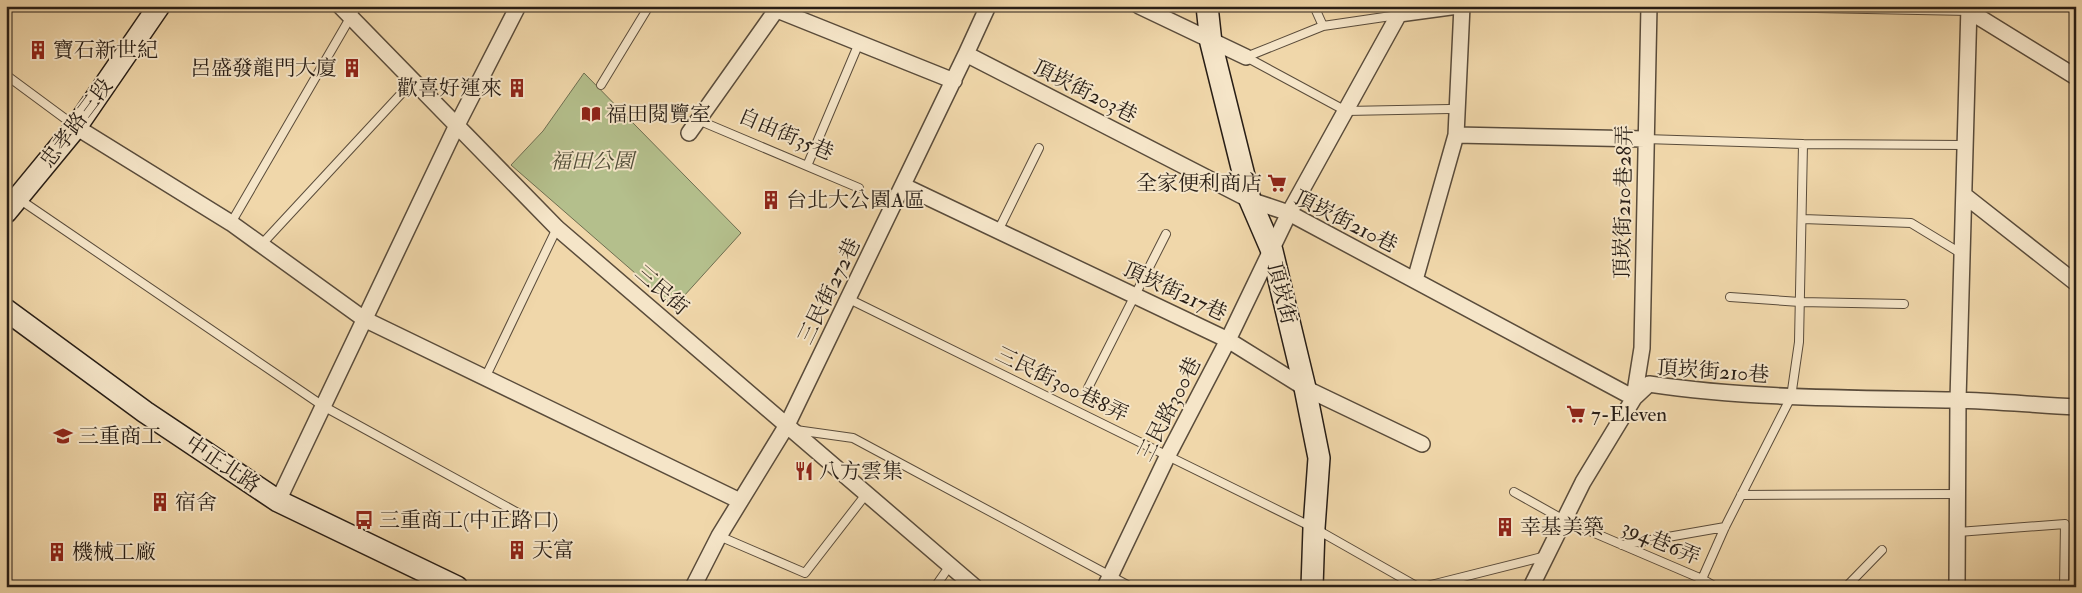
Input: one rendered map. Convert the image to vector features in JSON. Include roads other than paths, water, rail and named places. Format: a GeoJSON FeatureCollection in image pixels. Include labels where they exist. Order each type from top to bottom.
{"type":"FeatureCollection","features":[{"type":"Feature","properties":{"kind":"street","name":"忠孝路三段"},"geometry":{"type":"LineString","coordinates":[[12,205],[76,127],[159,6]]}},
{"type":"Feature","properties":{"kind":"street","name":"三民街"},"geometry":{"type":"LineString","coordinates":[[340,6],[354,12],[413,81],[456,127],[557,228],[951,564],[975,587]]}},
{"type":"Feature","properties":{"kind":"street"},"geometry":{"type":"LineString","coordinates":[[278,501],[456,127],[518,6]]}},
{"type":"Feature","properties":{"kind":"street"},"geometry":{"type":"LineString","coordinates":[[775,7],[954,81],[988,6]]}},
{"type":"Feature","properties":{"kind":"street"},"geometry":{"type":"LineString","coordinates":[[1139,6],[1246,57]]}},
{"type":"Feature","properties":{"kind":"street","name":"頂崁街"},"geometry":{"type":"LineString","coordinates":[[1206,6],[1211,41],[1250,200],[1272,251],[1306,388],[1319,458],[1312,587]]}},
{"type":"Feature","properties":{"kind":"street"},"geometry":{"type":"LineString","coordinates":[[1399,14],[1458,6]]}},
{"type":"Feature","properties":{"kind":"street"},"geometry":{"type":"LineString","coordinates":[[1415,280],[1456,135],[1462,6]]}},
{"type":"Feature","properties":{"kind":"street","name":"頂崁街210巷28弄"},"geometry":{"type":"LineString","coordinates":[[1634,398],[1642,348],[1649,6]]}},
{"type":"Feature","properties":{"kind":"street","name":"自由街35巷"},"geometry":{"type":"LineString","coordinates":[[693,126],[775,7]]}},
{"type":"Feature","properties":{"kind":"street"},"geometry":{"type":"LineString","coordinates":[[1969,8],[2076,78]]}},
{"type":"Feature","properties":{"kind":"street"},"geometry":{"type":"LineString","coordinates":[[1957,587],[1958,400],[1969,8]]}},
{"type":"Feature","properties":{"kind":"street","name":"三民路300巷"},"geometry":{"type":"LineString","coordinates":[[1107,581],[1290,213],[1399,14]]}},
{"type":"Feature","properties":{"kind":"street","name":"頂崁街203巷"},"geometry":{"type":"LineString","coordinates":[[966,54],[1250,200]]}},
{"type":"Feature","properties":{"kind":"street","name":"三民街272巷"},"geometry":{"type":"LineString","coordinates":[[693,587],[719,536],[740,501],[789,427],[954,81]]}},
{"type":"Feature","properties":{"kind":"street"},"geometry":{"type":"LineString","coordinates":[[76,127],[231,223],[364,319],[740,501]]}},
{"type":"Feature","properties":{"kind":"street"},"geometry":{"type":"LineString","coordinates":[[1456,135],[1645,139]]}},
{"type":"Feature","properties":{"kind":"street","name":"頂崁街217巷"},"geometry":{"type":"LineString","coordinates":[[904,186],[1228,340],[1306,388],[1422,444]]}},
{"type":"Feature","properties":{"kind":"street"},"geometry":{"type":"LineString","coordinates":[[1964,195],[2076,283]]}},
{"type":"Feature","properties":{"kind":"street","name":"頂崁街210巷"},"geometry":{"type":"LineString","coordinates":[[1250,200],[1290,213],[1415,280],[1436,294],[1634,398],[1649,384],[1698,391],[1791,397],[1958,400],[2076,407]]}},
{"type":"Feature","properties":{"kind":"street","name":"中正北路"},"geometry":{"type":"LineString","coordinates":[[6,310],[146,412],[278,501],[457,587]]}},
{"type":"Feature","properties":{"kind":"street"},"geometry":{"type":"LineString","coordinates":[[1531,587],[1582,482],[1634,398]]}},
{"type":"Feature","properties":{"kind":"lane"},"geometry":{"type":"LineString","coordinates":[[601,85],[649,6]]}},
{"type":"Feature","properties":{"kind":"lane"},"geometry":{"type":"LineString","coordinates":[[1314,6],[1323,26]]}},
{"type":"Feature","properties":{"kind":"lane"},"geometry":{"type":"LineString","coordinates":[[1720,6],[1969,8]]}},
{"type":"Feature","properties":{"kind":"lane"},"geometry":{"type":"LineString","coordinates":[[231,223],[354,12]]}},
{"type":"Feature","properties":{"kind":"lane"},"geometry":{"type":"LineString","coordinates":[[1246,57],[1323,26],[1399,14]]}},
{"type":"Feature","properties":{"kind":"lane"},"geometry":{"type":"LineString","coordinates":[[807,166],[859,43]]}},
{"type":"Feature","properties":{"kind":"lane"},"geometry":{"type":"LineString","coordinates":[[1246,57],[1346,111],[1450,109]]}},
{"type":"Feature","properties":{"kind":"lane"},"geometry":{"type":"LineString","coordinates":[[6,75],[76,127]]}},
{"type":"Feature","properties":{"kind":"lane"},"geometry":{"type":"LineString","coordinates":[[261,245],[413,81]]}},
{"type":"Feature","properties":{"kind":"lane","name":"自由街35巷"},"geometry":{"type":"LineString","coordinates":[[693,126],[807,166],[859,188]]}},
{"type":"Feature","properties":{"kind":"lane"},"geometry":{"type":"LineString","coordinates":[[1645,139],[1803,144],[1965,145]]}},
{"type":"Feature","properties":{"kind":"lane"},"geometry":{"type":"LineString","coordinates":[[1702,579],[1725,527],[1791,397],[1799,342],[1803,144]]}},
{"type":"Feature","properties":{"kind":"lane"},"geometry":{"type":"LineString","coordinates":[[998,231],[1039,148]]}},
{"type":"Feature","properties":{"kind":"lane"},"geometry":{"type":"LineString","coordinates":[[12,205],[323,406],[527,518]]}},
{"type":"Feature","properties":{"kind":"lane"},"geometry":{"type":"LineString","coordinates":[[1802,218],[1911,223],[1962,254]]}},
{"type":"Feature","properties":{"kind":"lane"},"geometry":{"type":"LineString","coordinates":[[485,378],[557,228]]}},
{"type":"Feature","properties":{"kind":"lane"},"geometry":{"type":"LineString","coordinates":[[1088,388],[1166,234]]}},
{"type":"Feature","properties":{"kind":"lane"},"geometry":{"type":"LineString","coordinates":[[1730,297],[1800,302],[1904,304]]}},
{"type":"Feature","properties":{"kind":"lane","name":"三民街300巷8弄"},"geometry":{"type":"LineString","coordinates":[[849,299],[1314,528],[1418,587]]}},
{"type":"Feature","properties":{"kind":"lane"},"geometry":{"type":"LineString","coordinates":[[789,427],[853,438],[1107,581],[1131,587]]}},
{"type":"Feature","properties":{"kind":"lane","name":"394巷6弄"},"geometry":{"type":"LineString","coordinates":[[1514,492],[1564,520],[1702,579],[1716,587]]}},
{"type":"Feature","properties":{"kind":"lane"},"geometry":{"type":"LineString","coordinates":[[719,536],[805,573],[867,493]]}},
{"type":"Feature","properties":{"kind":"lane"},"geometry":{"type":"LineString","coordinates":[[1741,495],[1958,494]]}},
{"type":"Feature","properties":{"kind":"lane"},"geometry":{"type":"LineString","coordinates":[[1958,532],[2065,524],[2064,587]]}},
{"type":"Feature","properties":{"kind":"lane"},"geometry":{"type":"LineString","coordinates":[[1622,545],[1725,527]]}},
{"type":"Feature","properties":{"kind":"lane"},"geometry":{"type":"LineString","coordinates":[[1846,587],[1882,550]]}},
{"type":"Feature","properties":{"kind":"lane"},"geometry":{"type":"LineString","coordinates":[[1423,587],[1546,556]]}},
{"type":"Feature","properties":{"kind":"lane"},"geometry":{"type":"LineString","coordinates":[[935,587],[951,564]]}},
{"type":"Feature","properties":{"kind":"place","name":"寶石新世紀"},"geometry":{"type":"Point","coordinates":[38,50]}},
{"type":"Feature","properties":{"kind":"place","name":"呂盛發龍門大廈"},"geometry":{"type":"Point","coordinates":[352,68]}},
{"type":"Feature","properties":{"kind":"place","name":"歡喜好運來"},"geometry":{"type":"Point","coordinates":[517,88]}},
{"type":"Feature","properties":{"kind":"place","name":"福田閱覽室"},"geometry":{"type":"Point","coordinates":[591,114]}},
{"type":"Feature","properties":{"kind":"place","name":"全家便利商店"},"geometry":{"type":"Point","coordinates":[1277,183]}},
{"type":"Feature","properties":{"kind":"place","name":"台北大公園A區"},"geometry":{"type":"Point","coordinates":[771,200]}},
{"type":"Feature","properties":{"kind":"place","name":"7-Eleven"},"geometry":{"type":"Point","coordinates":[1576,414]}},
{"type":"Feature","properties":{"kind":"place","name":"三重商工"},"geometry":{"type":"Point","coordinates":[63,436]}},
{"type":"Feature","properties":{"kind":"place","name":"八方雲集"},"geometry":{"type":"Point","coordinates":[804,471]}},
{"type":"Feature","properties":{"kind":"place","name":"宿舍"},"geometry":{"type":"Point","coordinates":[160,502]}},
{"type":"Feature","properties":{"kind":"place","name":"三重商工(中正路口)"},"geometry":{"type":"Point","coordinates":[364,520]}},
{"type":"Feature","properties":{"kind":"place","name":"幸基美築"},"geometry":{"type":"Point","coordinates":[1505,527]}},
{"type":"Feature","properties":{"kind":"place","name":"天富"},"geometry":{"type":"Point","coordinates":[517,550]}},
{"type":"Feature","properties":{"kind":"place","name":"機械工廠"},"geometry":{"type":"Point","coordinates":[57,552]}},
{"type":"Feature","properties":{"kind":"park label","name":"福田公園"},"geometry":{"type":"Point","coordinates":[592,161]}}]}
